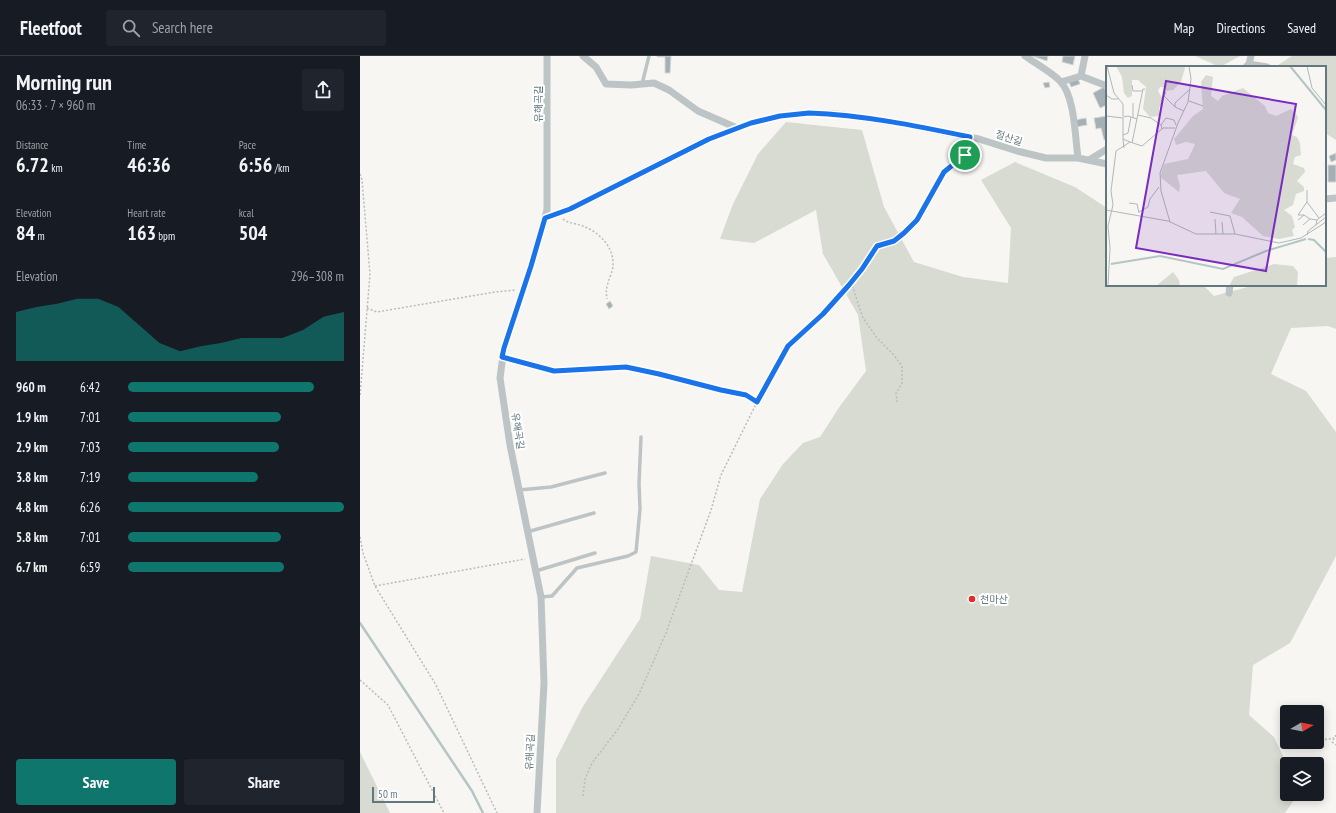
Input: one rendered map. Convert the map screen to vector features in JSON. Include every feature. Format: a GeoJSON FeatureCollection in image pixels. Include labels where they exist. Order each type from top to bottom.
{"type":"FeatureCollection","features":[{"type":"Feature","properties":{"kind":"street","name":"유해곡길"},"geometry":{"type":"LineString","coordinates":[[537,813],[544,683],[541,597],[510,445],[500,378],[504,348],[547,210],[548,56]]}},
{"type":"Feature","properties":{"kind":"street"},"geometry":{"type":"LineString","coordinates":[[583,56],[596,67],[606,84],[654,83],[669,90],[698,111],[737,128]]}},
{"type":"Feature","properties":{"kind":"street"},"geometry":{"type":"LineString","coordinates":[[1025,56],[1061,82],[1066,88],[1070,99],[1078,158]]}},
{"type":"Feature","properties":{"kind":"street"},"geometry":{"type":"LineString","coordinates":[[1081,76],[1085,56]]}},
{"type":"Feature","properties":{"kind":"street"},"geometry":{"type":"LineString","coordinates":[[1251,56],[1251,66]]}},
{"type":"Feature","properties":{"kind":"street"},"geometry":{"type":"LineString","coordinates":[[1061,82],[1081,76],[1106,86]]}},
{"type":"Feature","properties":{"kind":"street","name":"절산길"},"geometry":{"type":"LineString","coordinates":[[545,218],[570,209],[709,139],[751,123],[780,116],[809,113],[836,114],[899,123],[979,139],[1046,158],[1078,158],[1106,164]]}},
{"type":"Feature","properties":{"kind":"street"},"geometry":{"type":"LineString","coordinates":[[1089,160],[1106,150]]}},
{"type":"Feature","properties":{"kind":"street"},"geometry":{"type":"LineString","coordinates":[[1326,199],[1336,198]]}},
{"type":"Feature","properties":{"kind":"street"},"geometry":{"type":"LineString","coordinates":[[1229,293],[1230,286]]}},
{"type":"Feature","properties":{"kind":"lane"},"geometry":{"type":"LineString","coordinates":[[642,84],[649,56]]}},
{"type":"Feature","properties":{"kind":"lane"},"geometry":{"type":"LineString","coordinates":[[541,597],[552,596],[577,568],[628,556],[636,552],[640,509],[639,484],[641,437]]}},
{"type":"Feature","properties":{"kind":"lane"},"geometry":{"type":"LineString","coordinates":[[519,490],[551,487],[605,473]]}},
{"type":"Feature","properties":{"kind":"lane"},"geometry":{"type":"LineString","coordinates":[[528,532],[594,513]]}},
{"type":"Feature","properties":{"kind":"lane"},"geometry":{"type":"LineString","coordinates":[[536,572],[595,553]]}},
{"type":"Feature","properties":{"kind":"path"},"geometry":{"type":"LineString","coordinates":[[582,796],[585,779],[592,763],[618,729],[639,694],[666,633],[711,510],[721,475],[757,402],[788,346],[823,314],[852,282],[877,246],[894,241],[917,220],[944,172],[965,155],[970,137]]}},
{"type":"Feature","properties":{"kind":"path"},"geometry":{"type":"LineString","coordinates":[[360,174],[362,180],[370,274],[360,396]]}},
{"type":"Feature","properties":{"kind":"path"},"geometry":{"type":"LineString","coordinates":[[557,214],[566,222],[584,226],[601,236],[612,253],[614,267],[606,291],[607,299]]}},
{"type":"Feature","properties":{"kind":"path"},"geometry":{"type":"LineString","coordinates":[[852,282],[863,318],[877,338],[902,366],[902,383],[896,394],[897,402]]}},
{"type":"Feature","properties":{"kind":"path"},"geometry":{"type":"LineString","coordinates":[[367,308],[377,312],[495,292],[523,289]]}},
{"type":"Feature","properties":{"kind":"path"},"geometry":{"type":"LineString","coordinates":[[502,357],[554,371],[626,367],[746,395],[757,402]]}},
{"type":"Feature","properties":{"kind":"path"},"geometry":{"type":"LineString","coordinates":[[360,538],[363,553],[375,586],[436,685],[497,813]]}},
{"type":"Feature","properties":{"kind":"path"},"geometry":{"type":"LineString","coordinates":[[375,586],[533,557]]}},
{"type":"Feature","properties":{"kind":"path"},"geometry":{"type":"LineString","coordinates":[[360,680],[388,705],[444,813]]}},
{"type":"Feature","properties":{"kind":"path"},"geometry":{"type":"LineString","coordinates":[[1336,735],[1332,742],[1336,745]]}},
{"type":"Feature","properties":{"kind":"path"},"geometry":{"type":"LineString","coordinates":[[1324,740],[1334,738]]}},
{"type":"Feature","properties":{"kind":"shaded area"},"geometry":{"type":"Polygon","coordinates":[[[1195,56],[1240,56],[1222,66],[1218,66],[1195,56]]]}},
{"type":"Feature","properties":{"kind":"shaded area"},"geometry":{"type":"Polygon","coordinates":[[[1292,56],[1336,56],[1336,140],[1326,134],[1326,66],[1278,65],[1292,56]]]}},
{"type":"Feature","properties":{"kind":"shaded area"},"geometry":{"type":"Polygon","coordinates":[[[786,122],[862,130],[884,207],[914,262],[963,277],[1008,283],[1011,228],[981,180],[1015,162],[1075,187],[1106,207],[1106,286],[1204,286],[1214,296],[1251,286],[1326,286],[1326,258],[1336,257],[1336,329],[1328,326],[1291,328],[1271,374],[1306,391],[1336,432],[1336,556],[1290,643],[1253,665],[1249,715],[1274,737],[1284,757],[1280,757],[1280,801],[1293,801],[1285,813],[556,813],[556,759],[582,708],[640,619],[651,556],[699,565],[719,590],[742,592],[760,499],[783,464],[803,443],[820,437],[840,406],[866,371],[858,315],[823,254],[816,210],[754,243],[720,239],[733,204],[758,154],[786,122]]]}},
{"type":"Feature","properties":{"kind":"shaded area"},"geometry":{"type":"Polygon","coordinates":[[[360,752],[390,813],[360,813],[360,752]]]}},
{"type":"Feature","properties":{"kind":"building"},"geometry":{"type":"Polygon","coordinates":[[[657,56],[671,56],[670,73],[665,73],[665,57],[657,56]]]}},
{"type":"Feature","properties":{"kind":"building"},"geometry":{"type":"Polygon","coordinates":[[[1032,56],[1048,56],[1047,61],[1032,56]]]}},
{"type":"Feature","properties":{"kind":"building"},"geometry":{"type":"Polygon","coordinates":[[[1063,56],[1075,56],[1073,65],[1062,62],[1063,56]]]}},
{"type":"Feature","properties":{"kind":"building"},"geometry":{"type":"Polygon","coordinates":[[[1078,79],[1080,84],[1071,87],[1069,82],[1078,79]]]}},
{"type":"Feature","properties":{"kind":"building"},"geometry":{"type":"Polygon","coordinates":[[[1049,82],[1050,87],[1045,88],[1043,83],[1049,82]]]}},
{"type":"Feature","properties":{"kind":"building"},"geometry":{"type":"Polygon","coordinates":[[[1104,87],[1106,92],[1106,105],[1100,108],[1093,93],[1104,87]]]}},
{"type":"Feature","properties":{"kind":"building"},"geometry":{"type":"Polygon","coordinates":[[[1106,116],[1106,139],[1104,140],[1101,128],[1096,129],[1094,118],[1106,116]]]}},
{"type":"Feature","properties":{"kind":"building"},"geometry":{"type":"Polygon","coordinates":[[[1086,118],[1087,125],[1076,127],[1075,120],[1086,118]]]}},
{"type":"Feature","properties":{"kind":"building"},"geometry":{"type":"Polygon","coordinates":[[[1336,153],[1336,160],[1331,162],[1329,156],[1336,153]]]}},
{"type":"Feature","properties":{"kind":"building"},"geometry":{"type":"Polygon","coordinates":[[[1328,165],[1336,165],[1336,182],[1328,182],[1328,165]]]}},
{"type":"Feature","properties":{"kind":"building"},"geometry":{"type":"Polygon","coordinates":[[[610,301],[613,306],[609,309],[606,304],[610,301]]]}},
{"type":"Feature","properties":{"kind":"waterway"},"geometry":{"type":"LineString","coordinates":[[360,623],[472,791],[483,813]]}},
{"type":"Feature","properties":{"kind":"place","name":"천마산"},"geometry":{"type":"Point","coordinates":[972,599]}},
{"type":"Feature","properties":{"kind":"route"},"geometry":{"type":"LineString","coordinates":[[809,113],[836,114],[899,123],[970,137],[965,155],[944,172],[917,220],[894,241],[877,246],[862,269],[849,285],[823,314],[788,346],[757,402],[746,395],[626,367],[585,368],[554,371],[502,357],[545,218],[570,209],[709,139],[751,123],[780,116],[809,113]]}}]}
